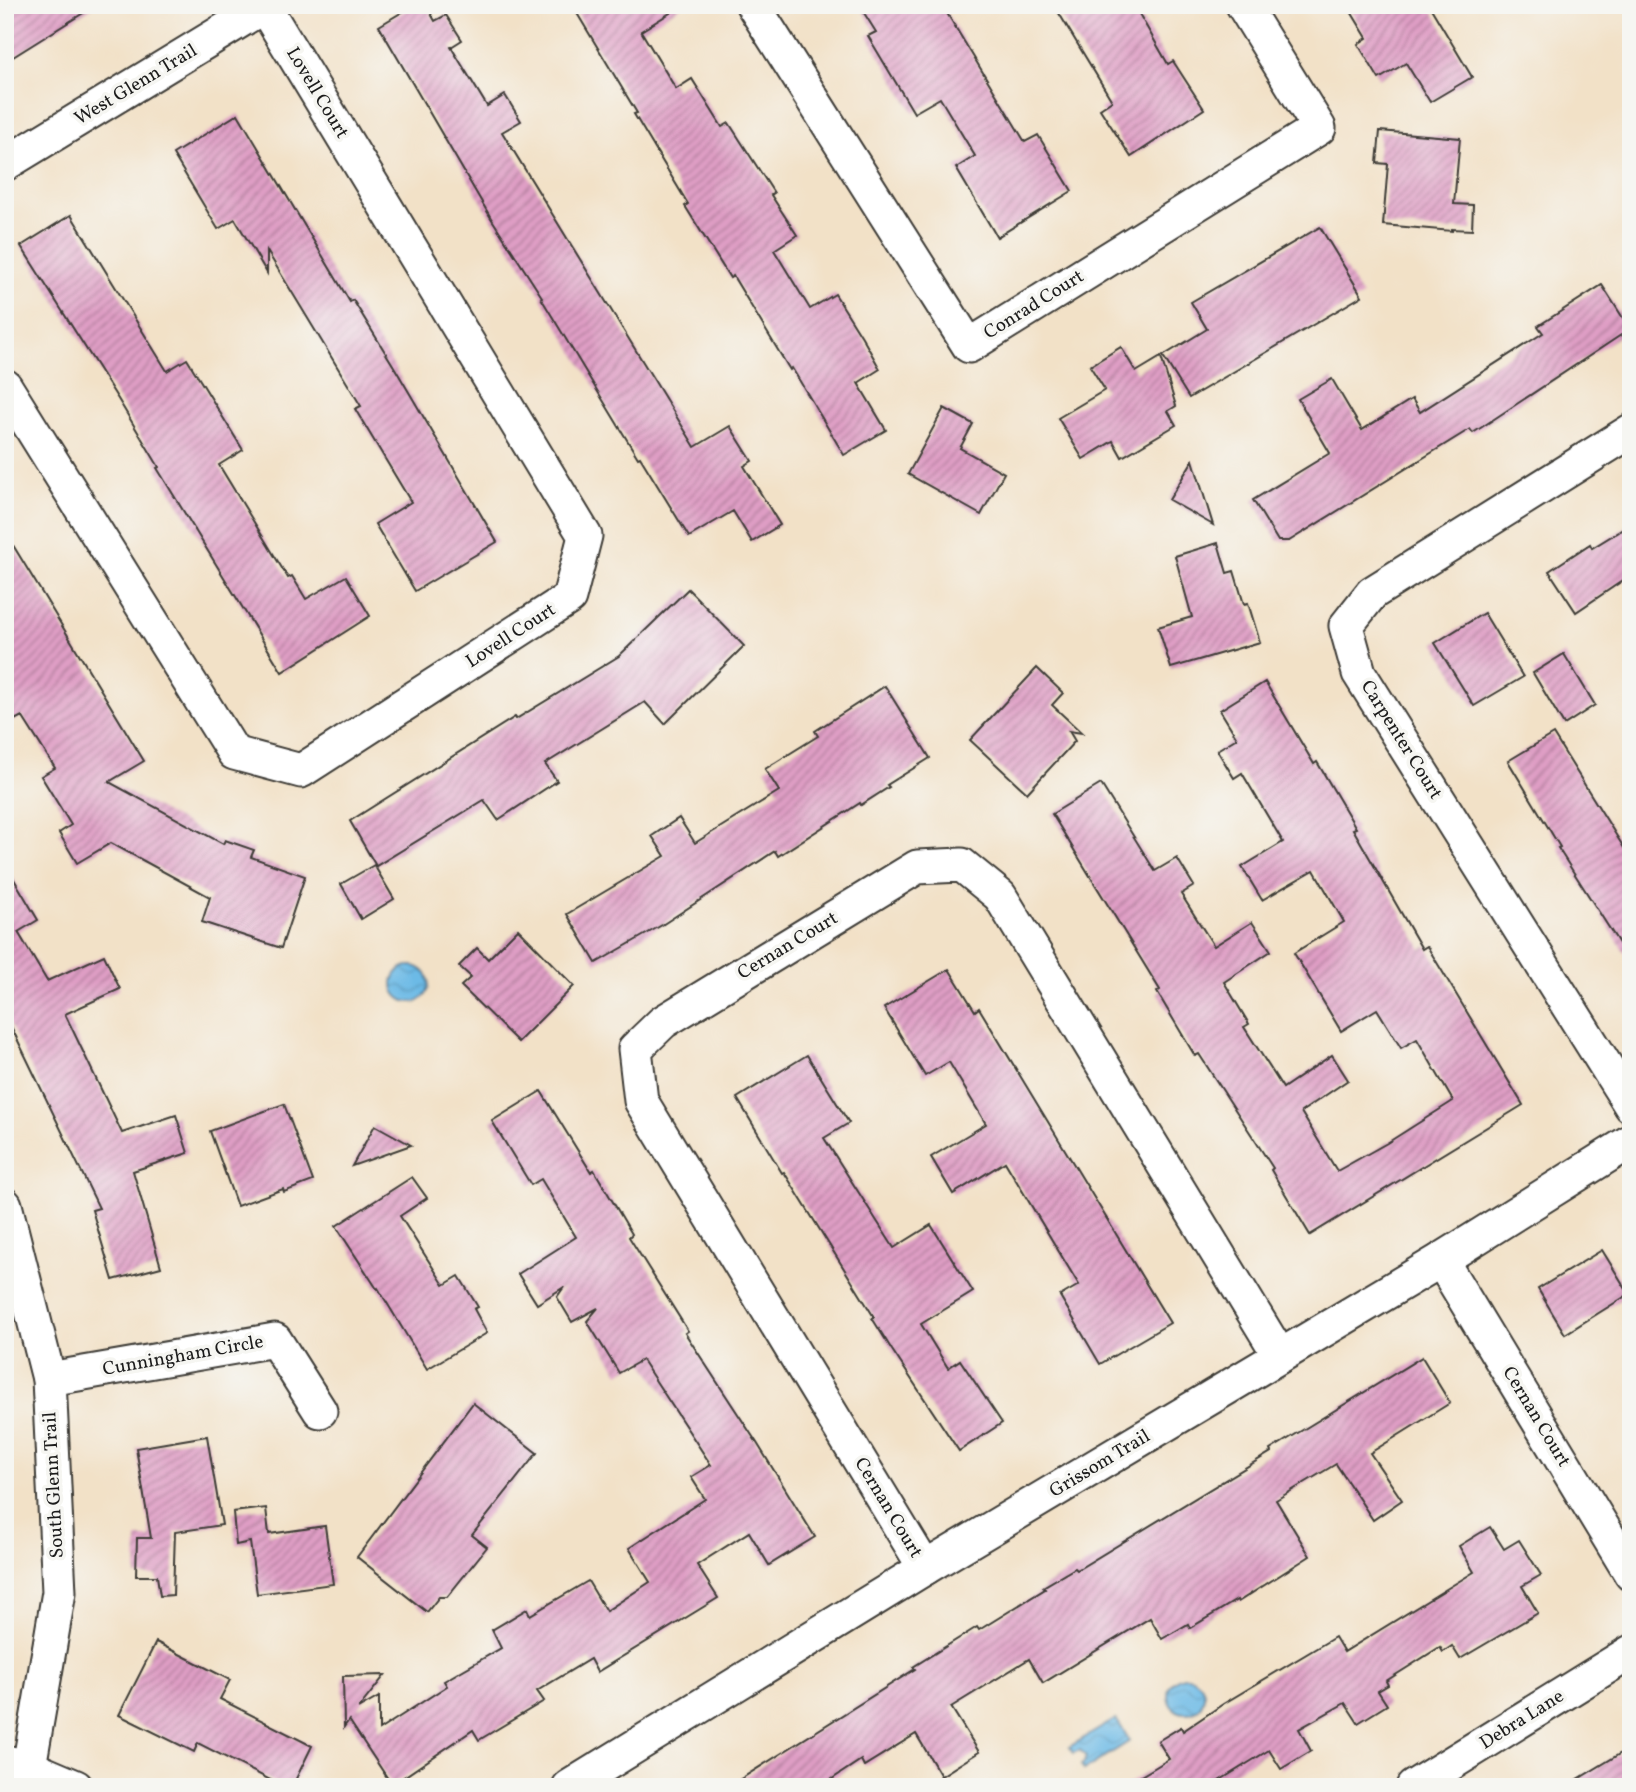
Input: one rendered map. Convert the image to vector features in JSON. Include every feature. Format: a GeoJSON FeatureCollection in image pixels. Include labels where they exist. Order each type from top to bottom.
{"type":"FeatureCollection","features":[{"type":"Feature","properties":{"kind":"street","name":"Conrad Court"},"geometry":{"type":"LineString","coordinates":[[753,5],[969,346],[1319,128],[1243,5]]}},
{"type":"Feature","properties":{"kind":"street","name":"West Glenn Trail"},"geometry":{"type":"LineString","coordinates":[[5,164],[265,6]]}},
{"type":"Feature","properties":{"kind":"street","name":"Lovell Court"},"geometry":{"type":"LineString","coordinates":[[5,386],[234,753],[300,771],[569,598],[585,536],[265,6]]}},
{"type":"Feature","properties":{"kind":"street","name":"Carpenter Court"},"geometry":{"type":"LineString","coordinates":[[1631,431],[1372,593],[1346,626],[1359,673],[1631,1106]]}},
{"type":"Feature","properties":{"kind":"street","name":"Cernan Court"},"geometry":{"type":"LineString","coordinates":[[925,1568],[641,1101],[635,1049],[663,1022],[918,867],[962,865],[1000,896],[1280,1356]]}},
{"type":"Feature","properties":{"kind":"street","name":"Grissom Trail"},"geometry":{"type":"LineString","coordinates":[[569,1787],[925,1568],[1441,1260],[1631,1141]]}},
{"type":"Feature","properties":{"kind":"street","name":"South Glenn Trail"},"geometry":{"type":"LineString","coordinates":[[5,1205],[48,1379],[59,1592],[17,1765]]}},
{"type":"Feature","properties":{"kind":"street","name":"Cernan Court"},"geometry":{"type":"LineString","coordinates":[[1441,1260],[1631,1574]]}},
{"type":"Feature","properties":{"kind":"street","name":"Cunningham Circle"},"geometry":{"type":"LineString","coordinates":[[48,1379],[275,1340],[320,1411]]}},
{"type":"Feature","properties":{"kind":"street","name":"Debra Lane"},"geometry":{"type":"LineString","coordinates":[[1413,1787],[1631,1652]]}},
{"type":"Feature","properties":{"kind":"street"},"geometry":{"type":"LineString","coordinates":[[17,1765],[76,1787]]}},
{"type":"Feature","properties":{"kind":"water"},"geometry":{"type":"Polygon","coordinates":[[[411,966],[424,971],[429,984],[424,997],[411,1002],[398,997],[393,984],[398,971],[411,966]]]}},
{"type":"Feature","properties":{"kind":"water"},"geometry":{"type":"Polygon","coordinates":[[[1186,1677],[1199,1682],[1204,1695],[1199,1708],[1186,1713],[1173,1708],[1168,1695],[1173,1682],[1186,1677]]]}},
{"type":"Feature","properties":{"kind":"water"},"geometry":{"type":"Polygon","coordinates":[[[1116,1719],[1130,1741],[1084,1770],[1081,1765],[1086,1756],[1080,1750],[1073,1753],[1069,1747],[1116,1719]]]}},
{"type":"Feature","properties":{"kind":"building"},"geometry":{"type":"Polygon","coordinates":[[[5,5],[96,5],[5,62],[5,5]]]}},
{"type":"Feature","properties":{"kind":"building"},"geometry":{"type":"Polygon","coordinates":[[[414,5],[426,5],[435,21],[446,15],[462,40],[451,47],[487,106],[505,95],[521,121],[502,132],[695,447],[730,426],[752,461],[744,466],[780,525],[752,542],[733,511],[689,537],[491,218],[379,26],[414,5]]]}},
{"type":"Feature","properties":{"kind":"building"},"geometry":{"type":"Polygon","coordinates":[[[572,5],[683,5],[641,31],[676,89],[692,79],[722,127],[729,123],[774,193],[771,195],[797,235],[774,250],[810,309],[835,294],[862,337],[880,369],[858,383],[886,430],[844,455],[792,368],[790,370],[733,276],[730,278],[685,206],[688,204],[634,114],[637,113],[572,5]]]}},
{"type":"Feature","properties":{"kind":"building"},"geometry":{"type":"Polygon","coordinates":[[[859,5],[942,5],[1025,142],[1038,135],[1072,191],[997,237],[956,168],[975,156],[940,98],[914,113],[868,36],[876,32],[859,5]]]}},
{"type":"Feature","properties":{"kind":"building"},"geometry":{"type":"Polygon","coordinates":[[[1054,5],[1134,5],[1168,64],[1173,61],[1204,109],[1131,157],[1100,109],[1112,101],[1054,5]]]}},
{"type":"Feature","properties":{"kind":"building"},"geometry":{"type":"Polygon","coordinates":[[[1347,5],[1429,5],[1472,77],[1430,102],[1406,63],[1379,79],[1358,44],[1367,38],[1347,5]]]}},
{"type":"Feature","properties":{"kind":"building"},"geometry":{"type":"Polygon","coordinates":[[[238,114],[350,302],[353,300],[393,365],[497,542],[415,591],[375,524],[411,502],[355,409],[361,406],[267,251],[267,273],[235,219],[218,229],[173,154],[238,114]]]}},
{"type":"Feature","properties":{"kind":"building"},"geometry":{"type":"Polygon","coordinates":[[[1380,131],[1460,138],[1454,204],[1473,205],[1472,230],[1452,231],[1383,225],[1388,164],[1377,163],[1380,131]]]}},
{"type":"Feature","properties":{"kind":"building"},"geometry":{"type":"Polygon","coordinates":[[[71,215],[167,371],[187,359],[243,450],[219,465],[288,578],[292,576],[306,599],[346,576],[370,616],[282,672],[157,468],[159,467],[118,399],[21,246],[71,215]]]}},
{"type":"Feature","properties":{"kind":"building"},"geometry":{"type":"Polygon","coordinates":[[[1320,227],[1362,296],[1189,398],[1163,356],[1207,329],[1191,302],[1320,227]]]}},
{"type":"Feature","properties":{"kind":"building"},"geometry":{"type":"Polygon","coordinates":[[[1602,285],[1630,329],[1473,433],[1470,429],[1289,541],[1278,541],[1253,500],[1330,453],[1298,399],[1332,379],[1362,430],[1412,399],[1420,412],[1543,333],[1538,326],[1602,285]]]}},
{"type":"Feature","properties":{"kind":"building"},"geometry":{"type":"Polygon","coordinates":[[[1121,347],[1136,372],[1161,357],[1176,406],[1168,411],[1176,425],[1122,457],[1113,441],[1083,459],[1058,418],[1105,390],[1090,366],[1121,347]]]}},
{"type":"Feature","properties":{"kind":"building"},"geometry":{"type":"Polygon","coordinates":[[[944,408],[973,424],[960,448],[1004,473],[981,515],[908,474],[944,408]]]}},
{"type":"Feature","properties":{"kind":"building"},"geometry":{"type":"Polygon","coordinates":[[[1193,460],[1213,525],[1169,500],[1193,460]]]}},
{"type":"Feature","properties":{"kind":"building"},"geometry":{"type":"Polygon","coordinates":[[[1631,524],[1631,575],[1576,612],[1549,571],[1590,544],[1592,548],[1631,524]]]}},
{"type":"Feature","properties":{"kind":"building"},"geometry":{"type":"Polygon","coordinates":[[[5,532],[144,761],[109,782],[223,844],[225,840],[254,850],[251,857],[305,876],[281,948],[202,922],[210,897],[111,843],[77,863],[59,833],[71,825],[41,776],[55,768],[22,716],[5,725],[5,532]]]}},
{"type":"Feature","properties":{"kind":"building"},"geometry":{"type":"Polygon","coordinates":[[[1218,543],[1227,573],[1234,571],[1244,604],[1248,603],[1260,642],[1171,668],[1158,627],[1192,617],[1175,556],[1218,543]]]}},
{"type":"Feature","properties":{"kind":"building"},"geometry":{"type":"Polygon","coordinates":[[[688,589],[744,646],[665,724],[645,702],[545,764],[557,781],[498,820],[484,800],[376,866],[350,821],[515,717],[516,719],[619,656],[688,589]]]}},
{"type":"Feature","properties":{"kind":"building"},"geometry":{"type":"Polygon","coordinates":[[[1484,613],[1523,677],[1474,706],[1435,643],[1484,613]]]}},
{"type":"Feature","properties":{"kind":"building"},"geometry":{"type":"Polygon","coordinates":[[[1564,654],[1595,705],[1564,725],[1533,673],[1564,654]]]}},
{"type":"Feature","properties":{"kind":"building"},"geometry":{"type":"Polygon","coordinates":[[[1037,668],[1063,693],[1052,705],[1082,733],[1069,731],[1075,741],[1027,793],[970,740],[1037,668]]]}},
{"type":"Feature","properties":{"kind":"building"},"geometry":{"type":"Polygon","coordinates":[[[1265,682],[1356,828],[1353,829],[1422,949],[1427,946],[1523,1105],[1310,1235],[1271,1170],[1273,1168],[1199,1054],[1195,1056],[1157,992],[1160,990],[1052,814],[1101,784],[1155,871],[1177,858],[1194,886],[1181,894],[1214,946],[1252,922],[1271,951],[1224,982],[1249,1024],[1244,1027],[1283,1088],[1332,1055],[1348,1080],[1301,1112],[1337,1171],[1387,1143],[1453,1101],[1417,1039],[1401,1048],[1377,1009],[1341,1031],[1294,953],[1344,922],[1314,870],[1262,900],[1242,867],[1283,842],[1242,773],[1234,778],[1217,750],[1237,738],[1220,710],[1265,682]]]}},
{"type":"Feature","properties":{"kind":"building"},"geometry":{"type":"Polygon","coordinates":[[[885,686],[930,758],[887,785],[889,787],[778,856],[775,851],[662,925],[596,963],[567,914],[665,856],[652,836],[679,818],[695,843],[779,791],[765,769],[818,736],[815,731],[885,686]]]}},
{"type":"Feature","properties":{"kind":"building"},"geometry":{"type":"Polygon","coordinates":[[[1553,734],[1631,859],[1631,962],[1558,848],[1560,847],[1508,761],[1553,734]]]}},
{"type":"Feature","properties":{"kind":"building"},"geometry":{"type":"Polygon","coordinates":[[[5,864],[38,920],[18,932],[47,981],[104,955],[120,989],[65,1014],[122,1133],[176,1115],[188,1153],[133,1171],[161,1267],[113,1280],[92,1210],[99,1208],[5,1014],[5,864]]]}},
{"type":"Feature","properties":{"kind":"building"},"geometry":{"type":"Polygon","coordinates":[[[374,865],[394,899],[361,919],[341,884],[374,865]]]}},
{"type":"Feature","properties":{"kind":"building"},"geometry":{"type":"Polygon","coordinates":[[[518,929],[574,986],[518,1042],[461,986],[471,977],[459,966],[477,948],[488,959],[518,929]]]}},
{"type":"Feature","properties":{"kind":"building"},"geometry":{"type":"Polygon","coordinates":[[[949,969],[975,1011],[979,1008],[1170,1323],[1100,1364],[1060,1296],[1079,1285],[1005,1162],[953,1194],[931,1157],[986,1124],[949,1062],[925,1076],[884,1008],[949,969]]]}},
{"type":"Feature","properties":{"kind":"building"},"geometry":{"type":"Polygon","coordinates":[[[807,1055],[849,1123],[824,1138],[894,1248],[931,1225],[973,1292],[921,1324],[948,1368],[960,1360],[1002,1423],[959,1451],[892,1350],[737,1098],[807,1055]]]}},
{"type":"Feature","properties":{"kind":"building"},"geometry":{"type":"Polygon","coordinates":[[[541,1091],[591,1172],[594,1170],[632,1234],[629,1237],[688,1331],[685,1333],[815,1537],[769,1565],[749,1532],[697,1565],[718,1598],[597,1672],[590,1659],[537,1691],[544,1701],[479,1740],[473,1730],[392,1785],[349,1720],[344,1727],[343,1676],[385,1675],[358,1709],[379,1697],[379,1730],[447,1686],[444,1681],[501,1648],[492,1630],[527,1609],[530,1615],[588,1581],[606,1611],[650,1582],[629,1548],[705,1499],[691,1477],[711,1465],[642,1360],[619,1373],[587,1321],[598,1308],[572,1322],[557,1297],[564,1287],[537,1304],[518,1274],[576,1237],[541,1179],[531,1185],[492,1121],[541,1091]]]}},
{"type":"Feature","properties":{"kind":"building"},"geometry":{"type":"Polygon","coordinates":[[[284,1104],[313,1181],[237,1206],[210,1131],[284,1104]]]}},
{"type":"Feature","properties":{"kind":"building"},"geometry":{"type":"Polygon","coordinates":[[[375,1125],[411,1145],[352,1166],[375,1125]]]}},
{"type":"Feature","properties":{"kind":"building"},"geometry":{"type":"Polygon","coordinates":[[[412,1177],[427,1198],[400,1216],[444,1285],[459,1276],[478,1307],[474,1309],[487,1333],[427,1369],[378,1288],[336,1226],[412,1177]]]}},
{"type":"Feature","properties":{"kind":"building"},"geometry":{"type":"Polygon","coordinates":[[[1602,1250],[1629,1294],[1565,1334],[1538,1289],[1602,1250]]]}},
{"type":"Feature","properties":{"kind":"building"},"geometry":{"type":"Polygon","coordinates":[[[1422,1357],[1450,1403],[1370,1453],[1402,1500],[1373,1520],[1336,1464],[1276,1500],[1310,1556],[1238,1602],[1237,1600],[1190,1628],[1188,1624],[1162,1639],[1150,1618],[1043,1683],[1029,1659],[951,1707],[979,1752],[941,1776],[916,1734],[864,1766],[861,1760],[820,1787],[728,1787],[977,1627],[979,1630],[1045,1589],[1043,1587],[1075,1568],[1077,1570],[1422,1357]]]}},
{"type":"Feature","properties":{"kind":"building"},"geometry":{"type":"Polygon","coordinates":[[[473,1403],[537,1453],[472,1535],[487,1547],[447,1597],[439,1597],[427,1612],[357,1557],[473,1403]]]}},
{"type":"Feature","properties":{"kind":"building"},"geometry":{"type":"Polygon","coordinates":[[[207,1436],[222,1525],[175,1532],[173,1595],[160,1596],[157,1576],[136,1576],[137,1538],[151,1538],[136,1448],[207,1436]]]}},
{"type":"Feature","properties":{"kind":"building"},"geometry":{"type":"Polygon","coordinates":[[[266,1508],[269,1534],[325,1526],[333,1584],[257,1594],[250,1542],[236,1545],[233,1512],[266,1508]]]}},
{"type":"Feature","properties":{"kind":"building"},"geometry":{"type":"Polygon","coordinates":[[[1490,1527],[1504,1549],[1519,1540],[1541,1575],[1522,1586],[1538,1613],[1460,1659],[1452,1646],[1443,1652],[1440,1647],[1386,1681],[1388,1685],[1378,1691],[1387,1705],[1358,1723],[1345,1703],[1299,1729],[1311,1751],[1281,1769],[1269,1750],[1209,1787],[1123,1787],[1169,1759],[1158,1741],[1181,1727],[1183,1731],[1335,1637],[1344,1652],[1474,1572],[1459,1546],[1490,1527]]]}},
{"type":"Feature","properties":{"kind":"building"},"geometry":{"type":"Polygon","coordinates":[[[156,1642],[230,1680],[220,1699],[312,1746],[292,1787],[284,1787],[198,1743],[194,1752],[119,1715],[156,1642]]]}},
{"type":"Feature","properties":{"kind":"building"},"geometry":{"type":"Polygon","coordinates":[[[1631,1747],[1631,1787],[1565,1787],[1631,1747]]]}}]}
